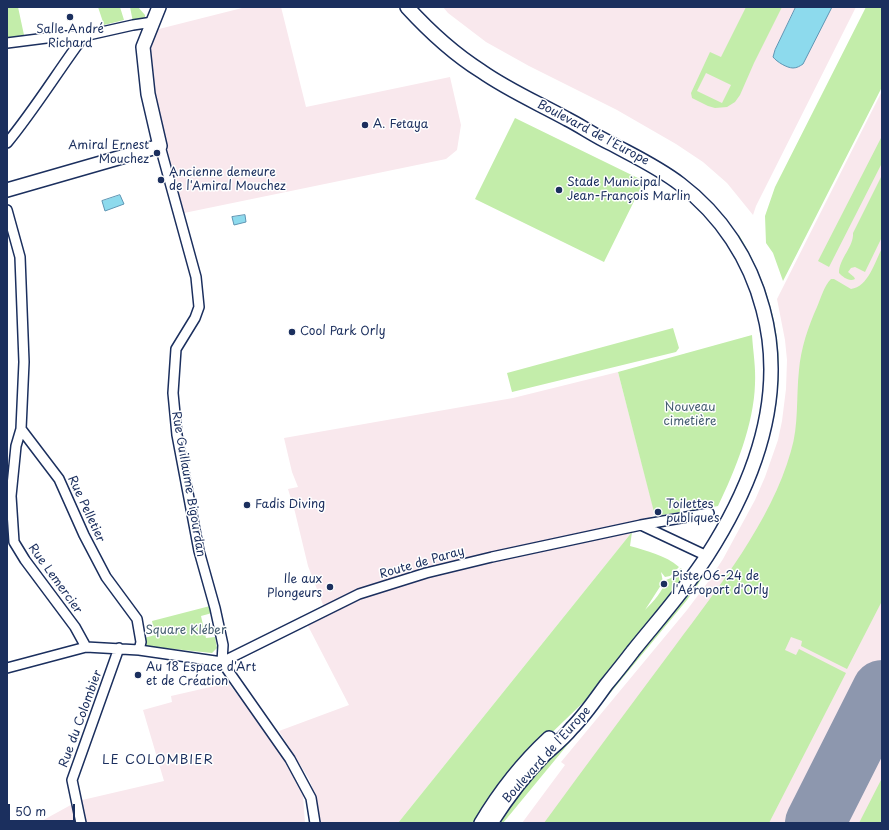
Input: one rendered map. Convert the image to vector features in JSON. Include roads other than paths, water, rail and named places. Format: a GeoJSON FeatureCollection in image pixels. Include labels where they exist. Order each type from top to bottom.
{"type":"FeatureCollection","features":[{"type":"Feature","properties":{"kind":"main road","name":"Rue Guillaume Bigourdan"},"geometry":{"type":"LineString","coordinates":[[159,7],[143,47],[148,94],[160,146]]}},
{"type":"Feature","properties":{"kind":"main road","name":"Boulevard de l'Europe"},"geometry":{"type":"LineString","coordinates":[[407,7],[431,31],[480,71],[608,142],[642,158],[681,184],[696,197],[720,223],[742,254],[753,278],[766,319],[771,352],[770,397],[765,430],[754,464],[733,509],[707,556],[676,599],[604,687],[588,710],[571,730],[525,776],[505,801],[491,823]]}},
{"type":"Feature","properties":{"kind":"main road"},"geometry":{"type":"LineString","coordinates":[[7,190],[160,146]]}},
{"type":"Feature","properties":{"kind":"main road","name":"Boulevard de l'Europe"},"geometry":{"type":"LineString","coordinates":[[481,823],[499,794],[527,760],[604,687]]}},
{"type":"Feature","properties":{"kind":"street"},"geometry":{"type":"LineString","coordinates":[[7,43],[62,36],[84,36],[153,22]]}},
{"type":"Feature","properties":{"kind":"street"},"geometry":{"type":"LineString","coordinates":[[7,143],[28,117],[58,71],[84,36]]}},
{"type":"Feature","properties":{"kind":"street","name":"Rue Guillaume Bigourdan"},"geometry":{"type":"LineString","coordinates":[[160,146],[196,277],[199,307],[195,318],[176,349],[173,393],[177,435],[200,551],[223,646],[222,662]]}},
{"type":"Feature","properties":{"kind":"street"},"geometry":{"type":"LineString","coordinates":[[7,210],[20,257],[24,362],[21,429]]}},
{"type":"Feature","properties":{"kind":"street","name":"Rue Lemercier"},"geometry":{"type":"LineString","coordinates":[[21,429],[16,446],[11,496],[14,542],[25,560],[75,627],[86,647]]}},
{"type":"Feature","properties":{"kind":"street","name":"Rue Pelletier"},"geometry":{"type":"LineString","coordinates":[[21,429],[59,479],[84,535],[106,577],[137,620],[141,642],[139,650]]}},
{"type":"Feature","properties":{"kind":"street","name":"Route de Paray"},"geometry":{"type":"LineString","coordinates":[[222,662],[359,594],[426,573],[492,557],[641,525],[709,513]]}},
{"type":"Feature","properties":{"kind":"street"},"geometry":{"type":"LineString","coordinates":[[641,525],[707,556]]}},
{"type":"Feature","properties":{"kind":"street"},"geometry":{"type":"LineString","coordinates":[[7,668],[86,647],[139,650],[222,662],[290,759],[311,798],[315,823]]}},
{"type":"Feature","properties":{"kind":"street","name":"Rue du Colombier"},"geometry":{"type":"LineString","coordinates":[[81,823],[72,780],[119,648]]}},
{"type":"Feature","properties":{"kind":"water"},"geometry":{"type":"Polygon","coordinates":[[[796,7],[832,7],[803,64],[793,68],[782,64],[773,57],[796,7]]]}},
{"type":"Feature","properties":{"kind":"water"},"geometry":{"type":"Polygon","coordinates":[[[120,195],[124,204],[105,211],[102,201],[120,195]]]}},
{"type":"Feature","properties":{"kind":"water"},"geometry":{"type":"Polygon","coordinates":[[[245,215],[246,222],[234,225],[232,217],[245,215]]]}},
{"type":"Feature","properties":{"kind":"place","name":"Salle André Richard"},"geometry":{"type":"Point","coordinates":[70,17]}},
{"type":"Feature","properties":{"kind":"place","name":"A. Fetaya"},"geometry":{"type":"Point","coordinates":[365,125]}},
{"type":"Feature","properties":{"kind":"place","name":"Amiral Ernest Mouchez"},"geometry":{"type":"Point","coordinates":[157,153]}},
{"type":"Feature","properties":{"kind":"place","name":"Ancienne demeure de l'Amiral Mouchez"},"geometry":{"type":"Point","coordinates":[161,180]}},
{"type":"Feature","properties":{"kind":"place","name":"Stade Municipal Jean-François Marlin"},"geometry":{"type":"Point","coordinates":[559,190]}},
{"type":"Feature","properties":{"kind":"place","name":"Cool Park Orly"},"geometry":{"type":"Point","coordinates":[292,332]}},
{"type":"Feature","properties":{"kind":"place","name":"Fadis Diving"},"geometry":{"type":"Point","coordinates":[247,505]}},
{"type":"Feature","properties":{"kind":"place","name":"Toilettes publiques"},"geometry":{"type":"Point","coordinates":[658,512]}},
{"type":"Feature","properties":{"kind":"place","name":"Piste 06-24 de l'Aéroport d'Orly"},"geometry":{"type":"Point","coordinates":[664,584]}},
{"type":"Feature","properties":{"kind":"place","name":"Ile aux Plongeurs"},"geometry":{"type":"Point","coordinates":[330,587]}},
{"type":"Feature","properties":{"kind":"place","name":"Au 18 Espace d'Art et de Création"},"geometry":{"type":"Point","coordinates":[138,675]}},
{"type":"Feature","properties":{"kind":"district","name":"LE COLOMBIER"},"geometry":{"type":"Point","coordinates":[158,760]}},
{"type":"Feature","properties":{"kind":"park label","name":"Nouveau cimetière"},"geometry":{"type":"Point","coordinates":[690,415]}},
{"type":"Feature","properties":{"kind":"park label","name":"Square Kléber"},"geometry":{"type":"Point","coordinates":[186,631]}}]}
